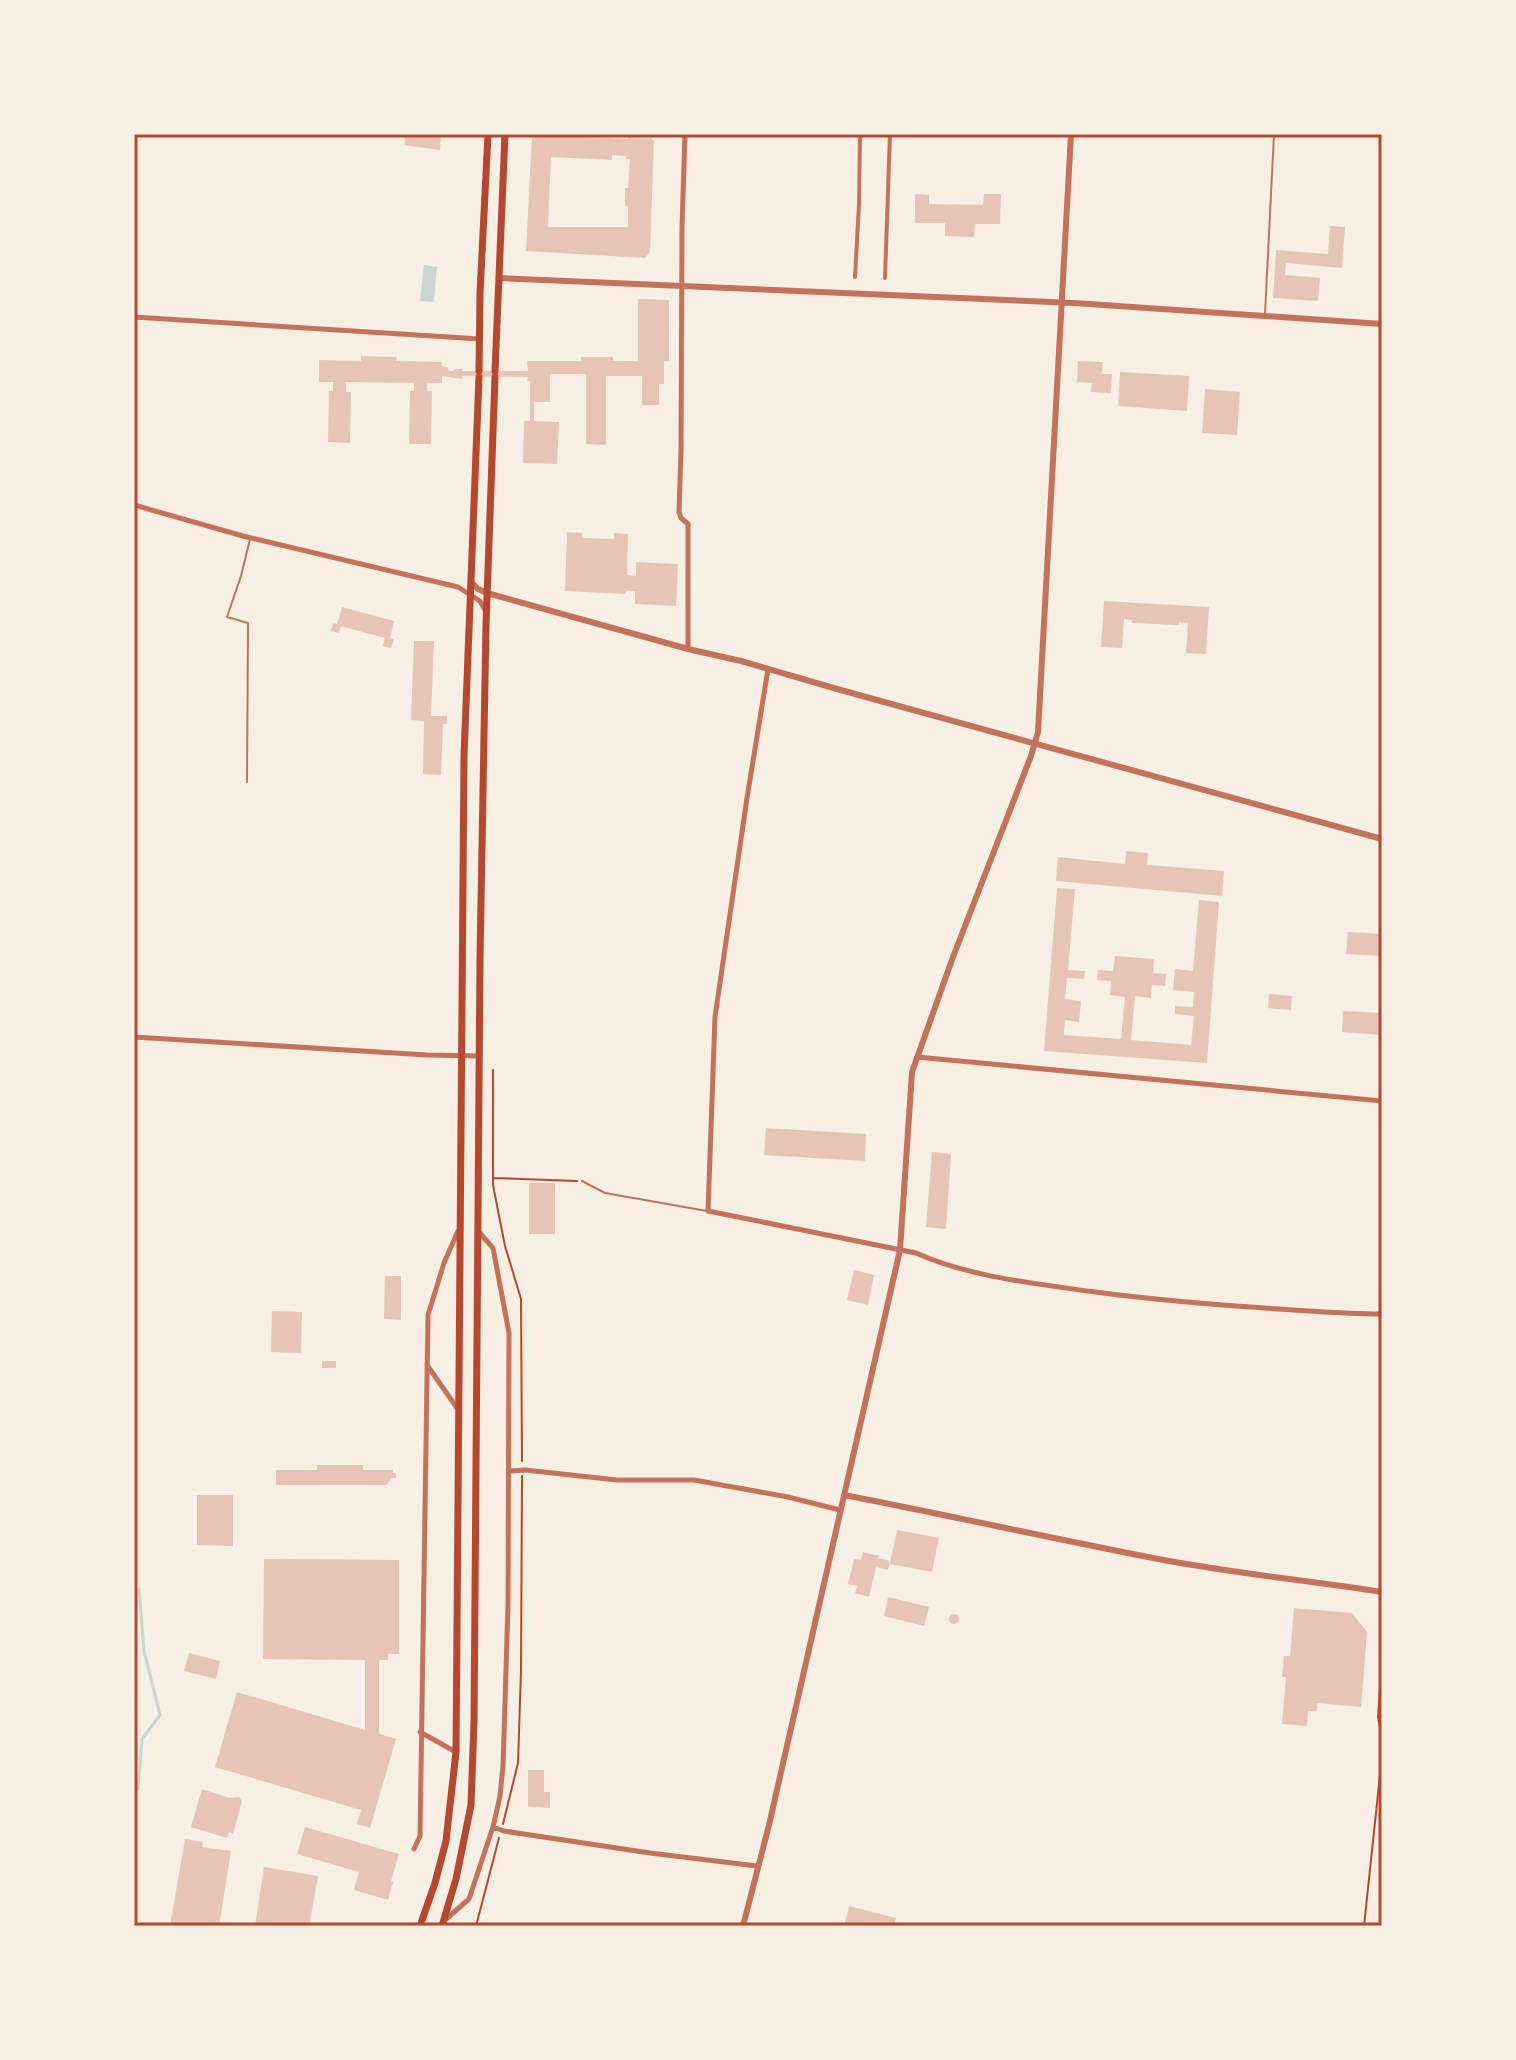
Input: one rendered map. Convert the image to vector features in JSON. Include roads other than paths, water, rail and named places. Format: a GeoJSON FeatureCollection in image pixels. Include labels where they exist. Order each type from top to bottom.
{"type":"FeatureCollection","features":[{"type":"Feature","properties":{"kind":"main road"},"geometry":{"type":"LineString","coordinates":[[420,1926],[446,1841],[456,1752],[464,756],[488,134]]}},
{"type":"Feature","properties":{"kind":"main road"},"geometry":{"type":"LineString","coordinates":[[443,1923],[456,1879],[471,1805],[474,1722],[483,756],[505,134]]}},
{"type":"Feature","properties":{"kind":"main road"},"geometry":{"type":"LineString","coordinates":[[474,505],[491,506]]}},
{"type":"Feature","properties":{"kind":"main road"},"geometry":{"type":"LineString","coordinates":[[464,756],[483,756]]}},
{"type":"Feature","properties":{"kind":"main road"},"geometry":{"type":"LineString","coordinates":[[461,958],[480,958]]}},
{"type":"Feature","properties":{"kind":"main road"},"geometry":{"type":"LineString","coordinates":[[460,1184],[477,1185]]}},
{"type":"Feature","properties":{"kind":"street"},"geometry":{"type":"LineString","coordinates":[[685,134],[679,512],[688,524],[688,649]]}},
{"type":"Feature","properties":{"kind":"street"},"geometry":{"type":"LineString","coordinates":[[855,277],[860,134]]}},
{"type":"Feature","properties":{"kind":"street"},"geometry":{"type":"LineString","coordinates":[[885,278],[890,134]]}},
{"type":"Feature","properties":{"kind":"street"},"geometry":{"type":"LineString","coordinates":[[743,1926],[769,1825],[900,1250],[912,1072],[1035,742],[1039,717],[1071,134]]}},
{"type":"Feature","properties":{"kind":"street"},"geometry":{"type":"LineString","coordinates":[[499,278],[1061,303],[1382,324]]}},
{"type":"Feature","properties":{"kind":"street"},"geometry":{"type":"LineString","coordinates":[[134,317],[480,339]]}},
{"type":"Feature","properties":{"kind":"street"},"geometry":{"type":"LineString","coordinates":[[134,505],[251,538],[458,587],[480,601],[487,613]]}},
{"type":"Feature","properties":{"kind":"street"},"geometry":{"type":"LineString","coordinates":[[472,583],[487,593],[1382,839]]}},
{"type":"Feature","properties":{"kind":"street"},"geometry":{"type":"LineString","coordinates":[[768,669],[715,1017],[708,1211],[900,1250],[993,1276],[1063,1288],[1214,1304],[1382,1314]]}},
{"type":"Feature","properties":{"kind":"street"},"geometry":{"type":"LineString","coordinates":[[134,1037],[480,1056]]}},
{"type":"Feature","properties":{"kind":"street"},"geometry":{"type":"LineString","coordinates":[[917,1057],[1382,1101]]}},
{"type":"Feature","properties":{"kind":"street"},"geometry":{"type":"LineString","coordinates":[[414,1849],[420,1836],[428,1315],[444,1263],[460,1226]]}},
{"type":"Feature","properties":{"kind":"street"},"geometry":{"type":"LineString","coordinates":[[443,1923],[469,1899],[493,1827],[500,1796],[504,1751],[510,1471],[509,1333],[493,1248],[477,1230]]}},
{"type":"Feature","properties":{"kind":"street"},"geometry":{"type":"LineString","coordinates":[[427,1364],[457,1408]]}},
{"type":"Feature","properties":{"kind":"street"},"geometry":{"type":"LineString","coordinates":[[510,1471],[617,1480],[694,1480],[840,1510]]}},
{"type":"Feature","properties":{"kind":"street"},"geometry":{"type":"LineString","coordinates":[[844,1495],[1155,1559],[1382,1592]]}},
{"type":"Feature","properties":{"kind":"street"},"geometry":{"type":"LineString","coordinates":[[420,1732],[456,1752]]}},
{"type":"Feature","properties":{"kind":"street"},"geometry":{"type":"LineString","coordinates":[[493,1827],[650,1853],[757,1866]]}},
{"type":"Feature","properties":{"kind":"lane"},"geometry":{"type":"LineString","coordinates":[[1265,315],[1274,134]]}},
{"type":"Feature","properties":{"kind":"lane"},"geometry":{"type":"LineString","coordinates":[[247,782],[248,623],[227,617],[251,538]]}},
{"type":"Feature","properties":{"kind":"lane"},"geometry":{"type":"LineString","coordinates":[[582,1181],[605,1193],[708,1211]]}},
{"type":"Feature","properties":{"kind":"waterway"},"geometry":{"type":"LineString","coordinates":[[134,1794],[138,1789],[142,1739],[160,1715],[144,1651],[139,1589]]}}]}
